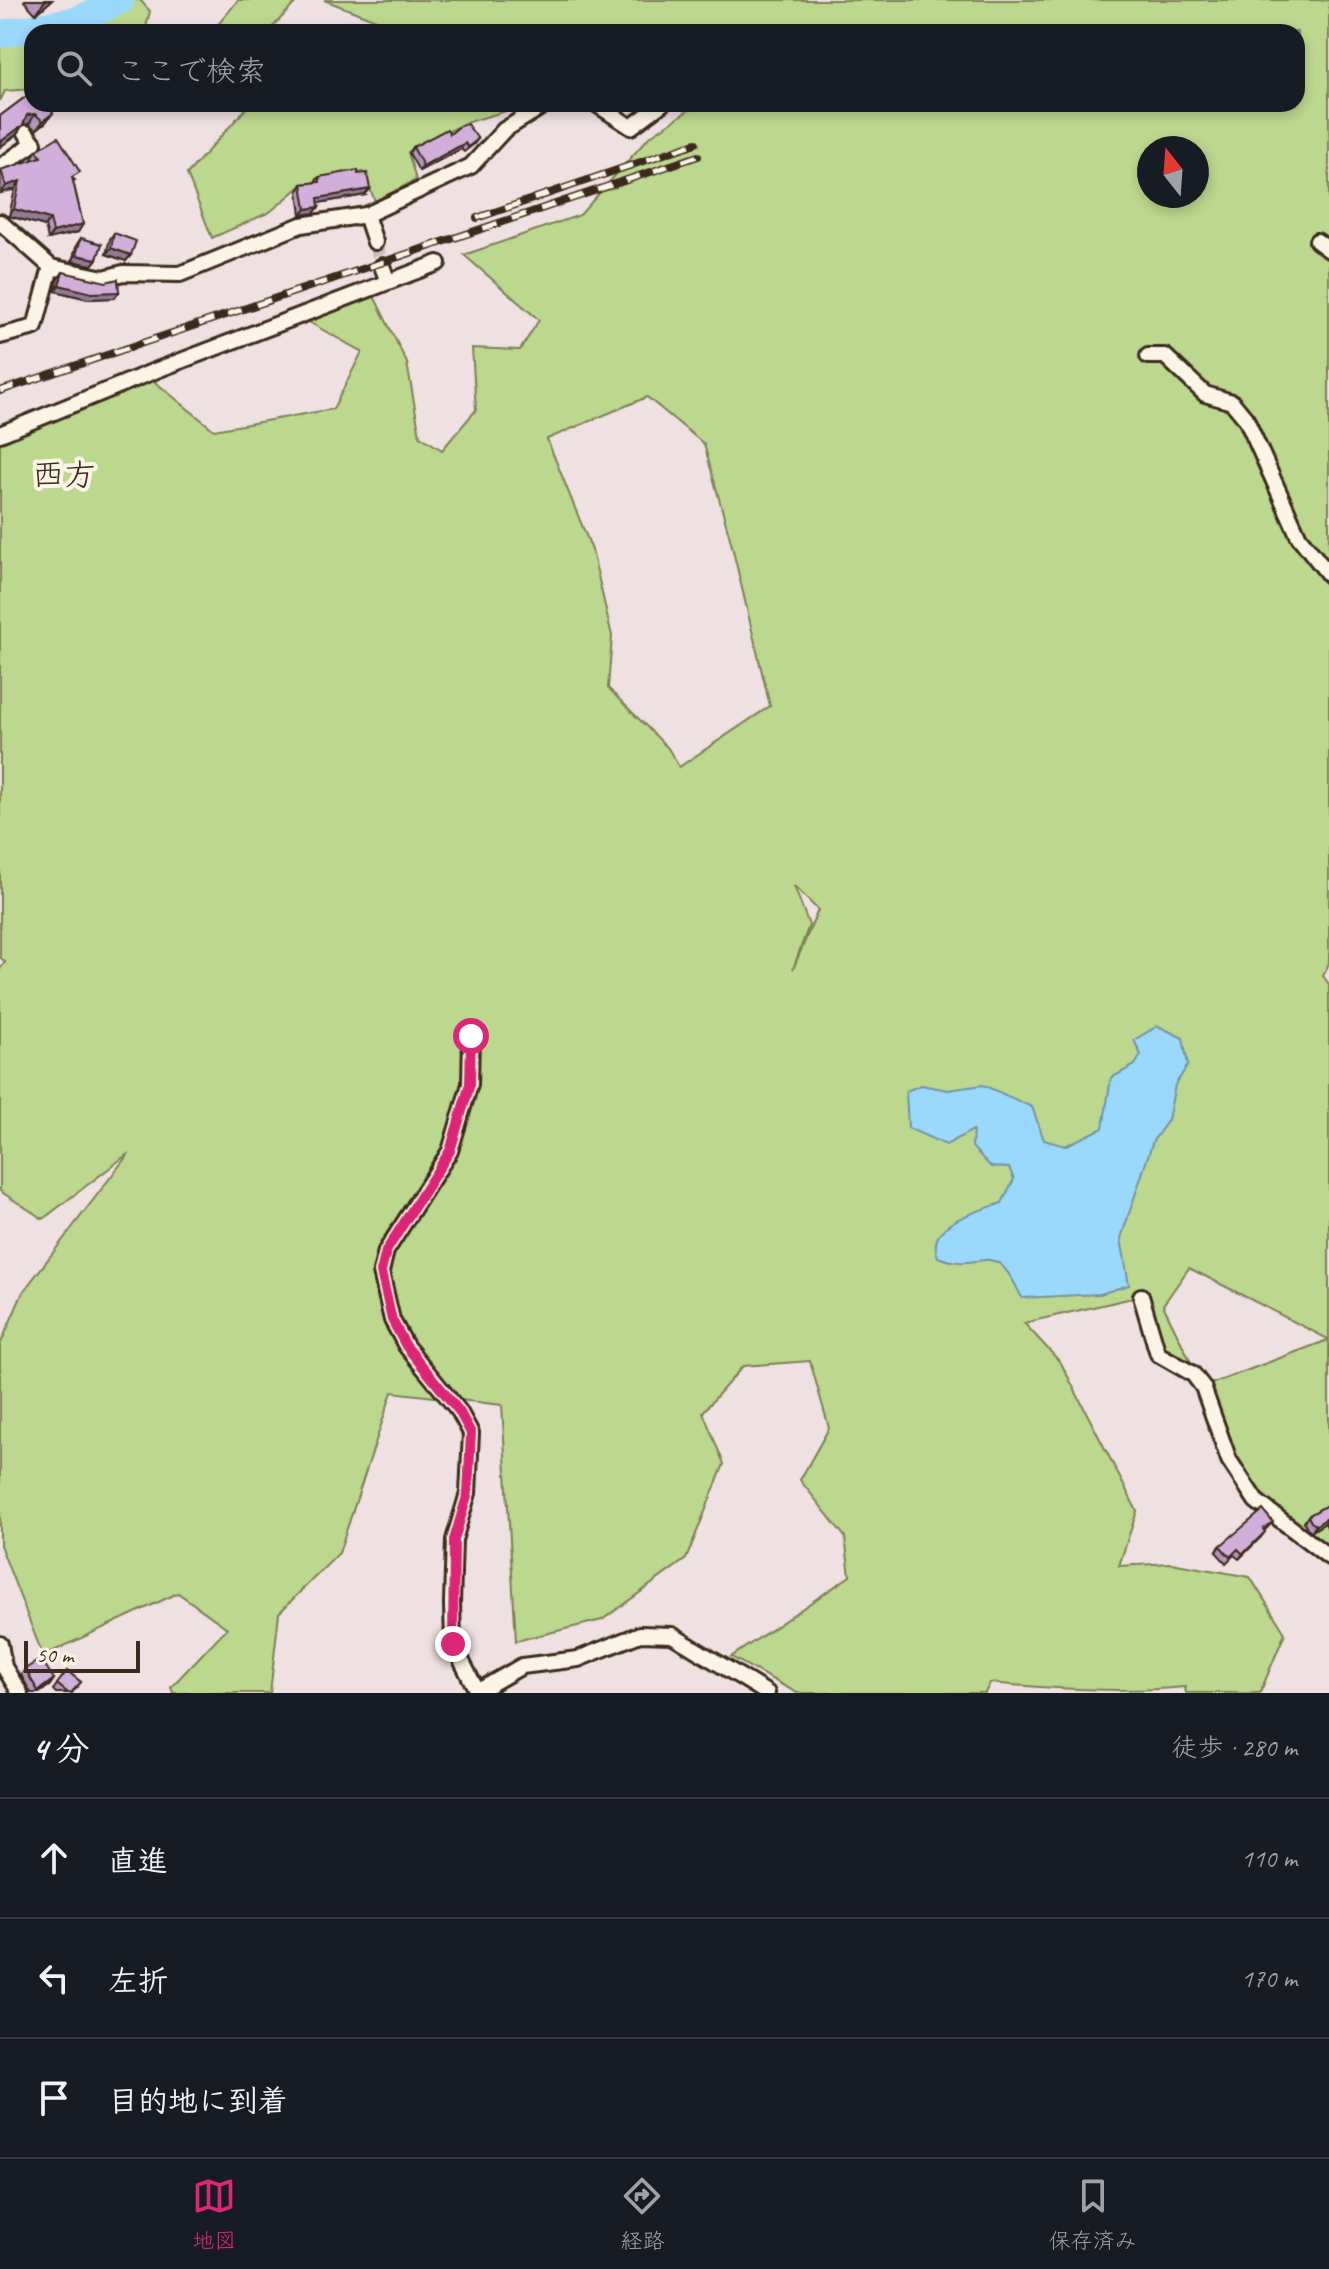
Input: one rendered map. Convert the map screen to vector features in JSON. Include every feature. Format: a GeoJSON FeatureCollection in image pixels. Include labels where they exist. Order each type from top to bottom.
{"type":"FeatureCollection","features":[{"type":"Feature","properties":{"kind":"street"},"geometry":{"type":"LineString","coordinates":[[0,222],[51,267],[104,278],[123,273],[180,274],[301,225],[366,215],[471,166],[504,130],[533,112]]}},
{"type":"Feature","properties":{"kind":"street"},"geometry":{"type":"LineString","coordinates":[[608,112],[631,127],[651,112]]}},
{"type":"Feature","properties":{"kind":"street"},"geometry":{"type":"LineString","coordinates":[[0,167],[34,143],[26,133]]}},
{"type":"Feature","properties":{"kind":"street"},"geometry":{"type":"LineString","coordinates":[[366,215],[375,242]]}},
{"type":"Feature","properties":{"kind":"street"},"geometry":{"type":"LineString","coordinates":[[0,434],[438,263]]}},
{"type":"Feature","properties":{"kind":"street"},"geometry":{"type":"LineString","coordinates":[[382,266],[388,282]]}},
{"type":"Feature","properties":{"kind":"street"},"geometry":{"type":"LineString","coordinates":[[0,336],[35,327],[51,267]]}},
{"type":"Feature","properties":{"kind":"street"},"geometry":{"type":"LineString","coordinates":[[1148,356],[1165,356],[1205,394],[1232,402],[1246,419],[1299,537],[1329,575]]}},
{"type":"Feature","properties":{"kind":"street"},"geometry":{"type":"LineString","coordinates":[[471,1036],[470,1084],[450,1151],[386,1251],[381,1272],[392,1320],[406,1346],[459,1411],[471,1433],[468,1493],[454,1540],[453,1644],[476,1692],[522,1666],[578,1659],[640,1634],[672,1635],[767,1693]]}},
{"type":"Feature","properties":{"kind":"street"},"geometry":{"type":"LineString","coordinates":[[1141,1296],[1158,1354],[1193,1374],[1203,1387],[1229,1460],[1256,1501],[1329,1557]]}},
{"type":"Feature","properties":{"kind":"street"},"geometry":{"type":"LineString","coordinates":[[0,1644],[4,1667],[20,1693]]}},
{"type":"Feature","properties":{"kind":"green space"},"geometry":{"type":"Polygon","coordinates":[[[135,0],[140,0],[150,11],[147,24],[81,24],[135,0]]]}},
{"type":"Feature","properties":{"kind":"green space"},"geometry":{"type":"Polygon","coordinates":[[[238,0],[298,0],[276,24],[218,24],[238,0]]]}},
{"type":"Feature","properties":{"kind":"green space"},"geometry":{"type":"Polygon","coordinates":[[[324,0],[1329,0],[1329,963],[1323,976],[1329,984],[1329,1562],[1256,1501],[1203,1387],[1161,1357],[1141,1296],[1024,1323],[1061,1363],[1137,1511],[1119,1566],[1171,1563],[1250,1577],[1285,1633],[1260,1693],[1186,1693],[1185,1687],[1088,1690],[990,1683],[985,1693],[797,1693],[731,1657],[850,1576],[845,1537],[800,1480],[829,1428],[810,1361],[743,1366],[703,1412],[724,1464],[686,1559],[602,1620],[516,1641],[502,1405],[392,1392],[339,1553],[279,1613],[270,1693],[173,1693],[171,1687],[227,1628],[178,1593],[43,1656],[0,1545],[0,1345],[23,1292],[129,1153],[43,1219],[0,1191],[0,969],[5,962],[0,957],[0,437],[150,378],[214,430],[333,409],[362,352],[307,321],[373,294],[407,363],[420,436],[442,450],[476,410],[472,348],[520,350],[539,320],[464,255],[580,215],[649,137],[686,112],[1305,112],[1305,24],[383,24],[324,0]],[[647,397],[547,439],[592,550],[612,636],[608,688],[668,748],[679,767],[770,706],[704,444],[647,397]],[[794,886],[809,925],[793,969],[818,910],[794,886]],[[1189,1268],[1163,1305],[1203,1387],[1328,1340],[1189,1268]]]}},
{"type":"Feature","properties":{"kind":"green space"},"geometry":{"type":"Polygon","coordinates":[[[24,34],[24,90],[5,91],[0,101],[0,39],[24,34]]]}},
{"type":"Feature","properties":{"kind":"green space"},"geometry":{"type":"Polygon","coordinates":[[[243,112],[503,112],[465,123],[408,152],[416,180],[375,201],[363,172],[302,185],[270,212],[212,238],[187,174],[243,112]]]}},
{"type":"Feature","properties":{"kind":"water"},"geometry":{"type":"Polygon","coordinates":[[[1158,1026],[1183,1038],[1188,1065],[1175,1085],[1168,1120],[1153,1141],[1121,1238],[1129,1285],[1100,1294],[1022,1298],[1012,1278],[995,1261],[954,1262],[938,1257],[936,1245],[946,1227],[956,1220],[1002,1203],[1014,1179],[1009,1168],[991,1167],[972,1147],[973,1130],[946,1145],[908,1128],[906,1091],[921,1085],[948,1090],[983,1085],[1032,1107],[1044,1140],[1065,1146],[1103,1128],[1111,1078],[1135,1065],[1141,1055],[1134,1040],[1158,1026]]]}},
{"type":"Feature","properties":{"kind":"building"},"geometry":{"type":"Polygon","coordinates":[[[24,98],[24,112],[53,113],[43,121],[35,114],[27,115],[23,125],[0,142],[0,116],[24,98]]]}},
{"type":"Feature","properties":{"kind":"building"},"geometry":{"type":"Polygon","coordinates":[[[467,124],[478,139],[468,147],[465,143],[423,166],[413,147],[447,129],[450,134],[467,124]]]}},
{"type":"Feature","properties":{"kind":"building"},"geometry":{"type":"Polygon","coordinates":[[[58,137],[80,172],[72,177],[83,224],[53,232],[50,219],[14,209],[20,181],[6,186],[1,170],[41,157],[37,150],[58,137]]]}},
{"type":"Feature","properties":{"kind":"building"},"geometry":{"type":"Polygon","coordinates":[[[358,170],[358,174],[367,173],[370,189],[318,198],[319,207],[306,209],[302,184],[320,182],[319,177],[358,170]]]}},
{"type":"Feature","properties":{"kind":"building"},"geometry":{"type":"Polygon","coordinates":[[[114,233],[136,241],[131,255],[111,248],[114,233]]]}},
{"type":"Feature","properties":{"kind":"building"},"geometry":{"type":"Polygon","coordinates":[[[81,238],[102,244],[97,259],[76,255],[81,238]]]}},
{"type":"Feature","properties":{"kind":"building"},"geometry":{"type":"Polygon","coordinates":[[[63,272],[106,282],[118,279],[119,292],[92,293],[59,285],[63,272]]]}},
{"type":"Feature","properties":{"kind":"building"},"geometry":{"type":"Polygon","coordinates":[[[1329,1504],[1329,1517],[1316,1525],[1311,1522],[1308,1516],[1329,1504]]]}},
{"type":"Feature","properties":{"kind":"building"},"geometry":{"type":"Polygon","coordinates":[[[1263,1510],[1273,1522],[1263,1529],[1265,1532],[1243,1554],[1238,1549],[1230,1557],[1220,1546],[1263,1510]]]}},
{"type":"Feature","properties":{"kind":"building"},"geometry":{"type":"Polygon","coordinates":[[[41,1659],[54,1679],[38,1691],[25,1669],[41,1659]]]}},
{"type":"Feature","properties":{"kind":"building"},"geometry":{"type":"Polygon","coordinates":[[[67,1671],[81,1682],[71,1693],[57,1684],[67,1671]]]}},
{"type":"Feature","properties":{"kind":"waterway"},"geometry":{"type":"LineString","coordinates":[[56,24],[78,20],[121,0]]}},
{"type":"Feature","properties":{"kind":"waterway"},"geometry":{"type":"LineString","coordinates":[[0,34],[24,30]]}},
{"type":"Feature","properties":{"kind":"tunnel"},"geometry":{"type":"LineString","coordinates":[[375,242],[382,266]]}},
{"type":"Feature","properties":{"kind":"railway"},"geometry":{"type":"LineString","coordinates":[[477,218],[696,143]]}},
{"type":"Feature","properties":{"kind":"railway"},"geometry":{"type":"LineString","coordinates":[[0,391],[698,156]]}},
{"type":"Feature","properties":{"kind":"district","name":"西方"},"geometry":{"type":"Point","coordinates":[64,474]}},
{"type":"Feature","properties":{"kind":"route"},"geometry":{"type":"LineString","coordinates":[[453,1644],[454,1540],[468,1493],[471,1433],[459,1411],[406,1346],[392,1320],[381,1272],[386,1251],[450,1151],[470,1084],[471,1036]]}}]}
